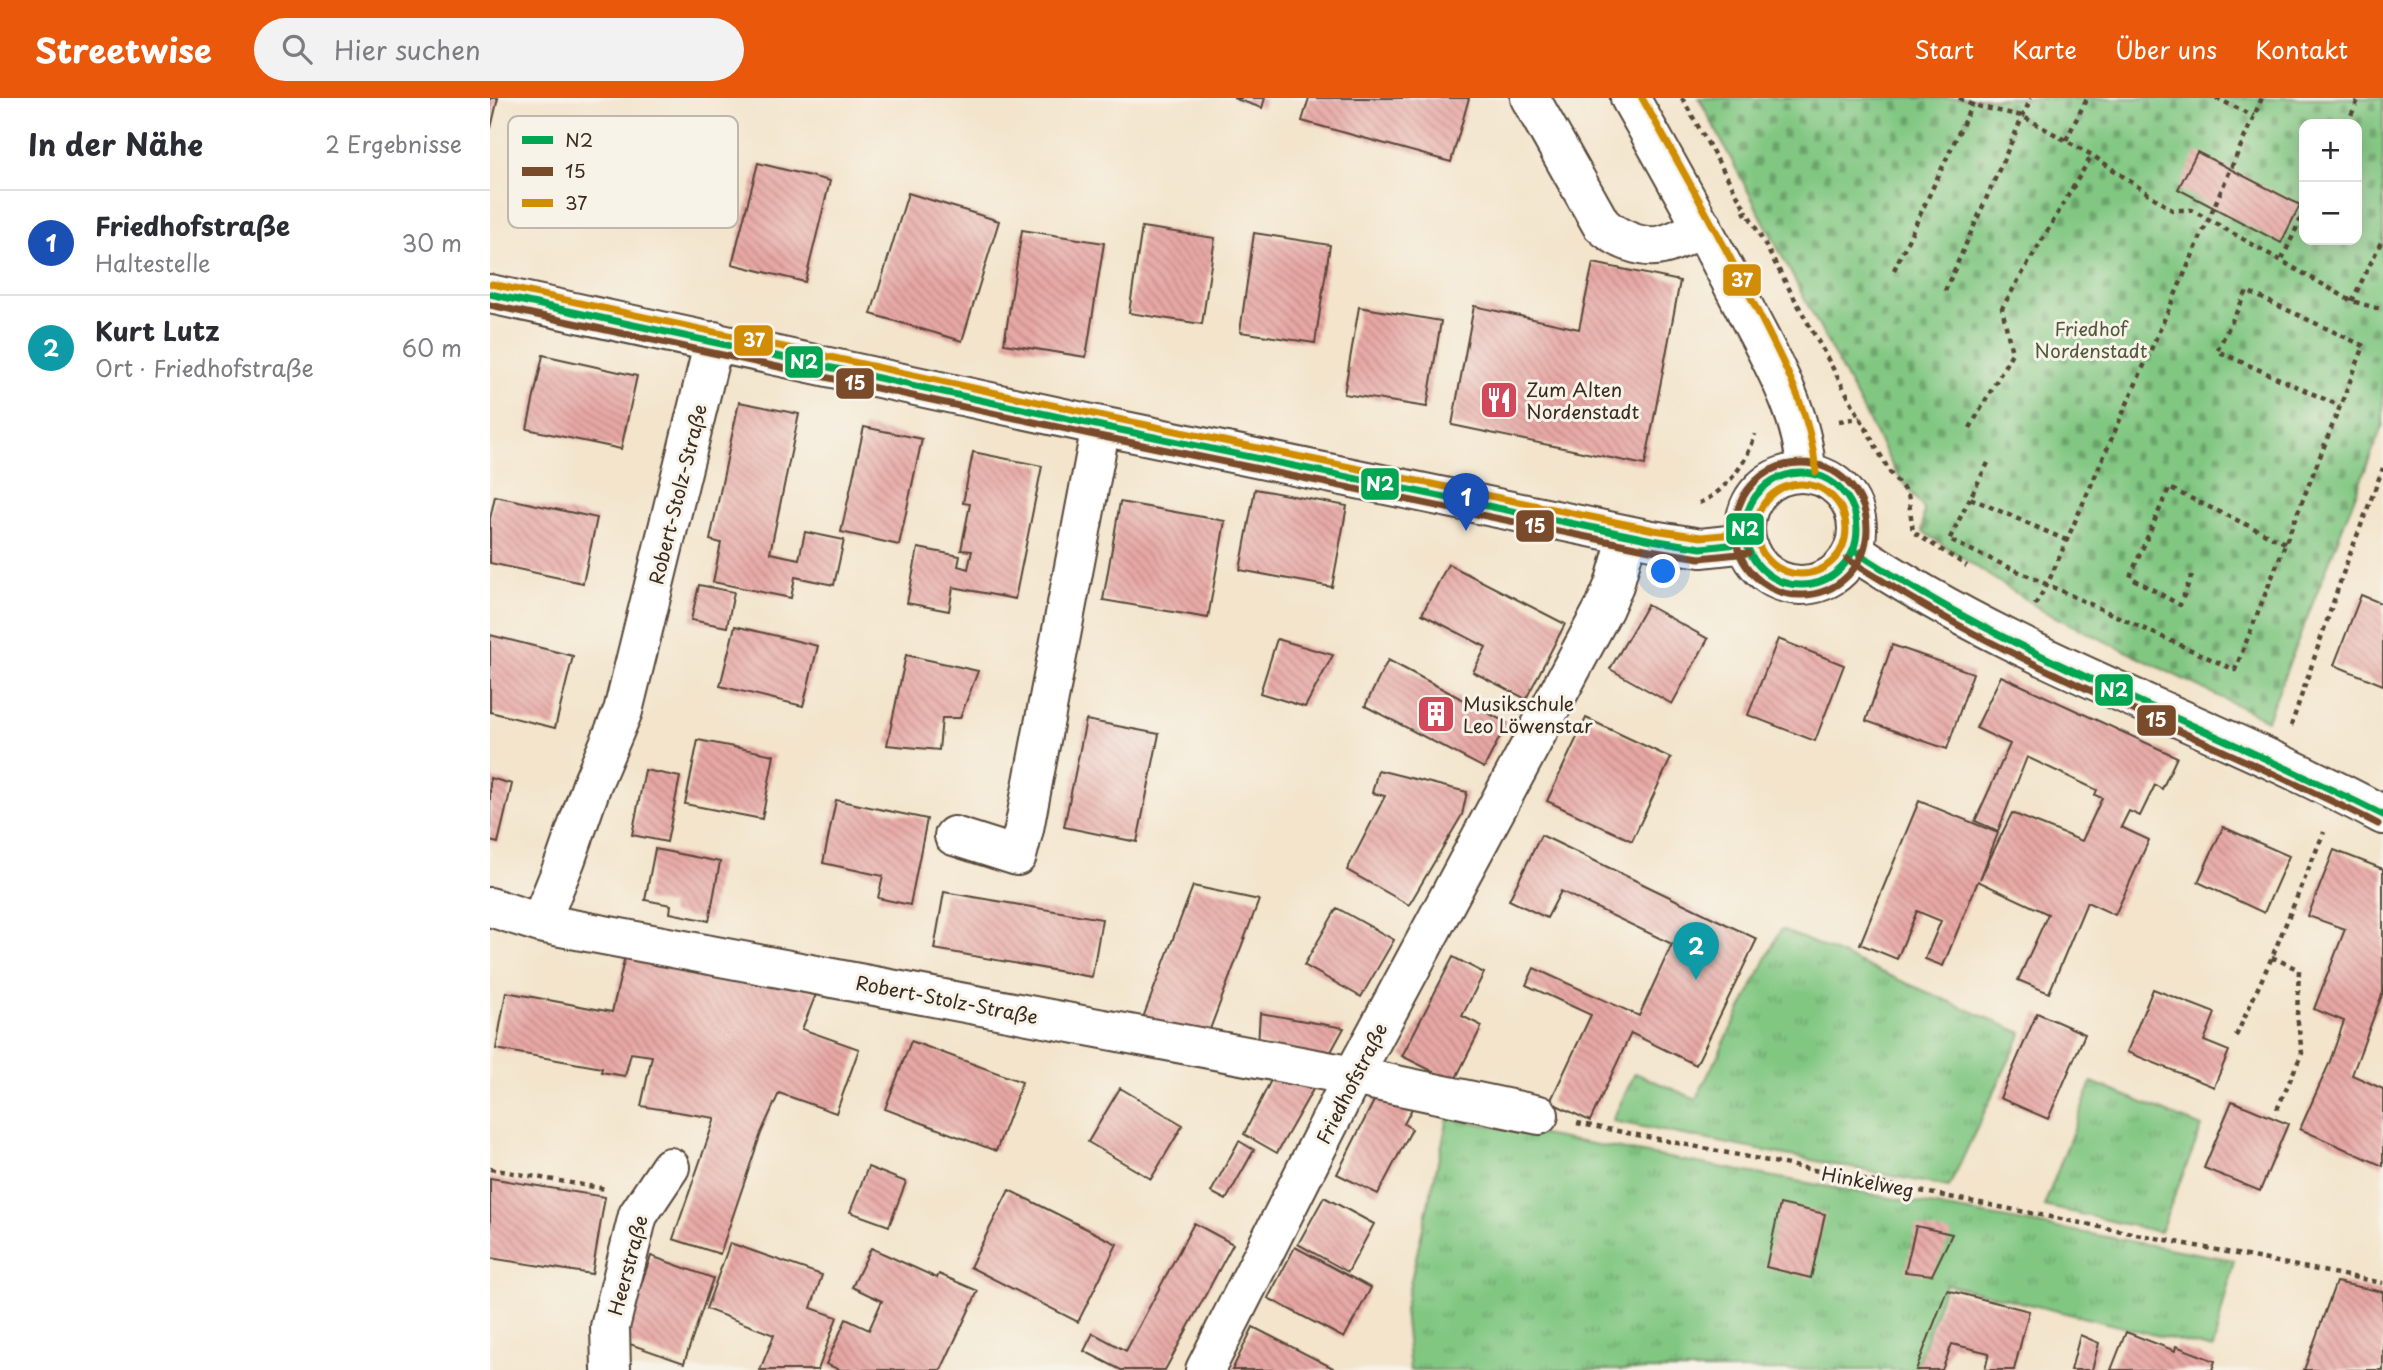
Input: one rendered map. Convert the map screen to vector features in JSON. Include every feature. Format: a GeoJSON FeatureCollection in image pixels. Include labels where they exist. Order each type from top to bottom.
{"type":"FeatureCollection","features":[{"type":"Feature","properties":{"kind":"street"},"geometry":{"type":"LineString","coordinates":[[1530,98],[1601,224],[1611,234],[1656,246],[1665,245],[1703,227]]}},
{"type":"Feature","properties":{"kind":"street"},"geometry":{"type":"LineString","coordinates":[[1630,98],[1703,227],[1782,381],[1803,441],[1806,473]]}},
{"type":"Feature","properties":{"kind":"street"},"geometry":{"type":"LineString","coordinates":[[490,294],[1101,426],[1628,535],[1700,548],[1747,543]]}},
{"type":"Feature","properties":{"kind":"street","name":"Robert-Stolz-Straße"},"geometry":{"type":"LineString","coordinates":[[540,923],[592,784],[623,711],[714,341]]}},
{"type":"Feature","properties":{"kind":"street"},"geometry":{"type":"LineString","coordinates":[[954,836],[1017,856],[1101,426]]}},
{"type":"Feature","properties":{"kind":"street"},"geometry":{"type":"LineString","coordinates":[[1806,473],[1830,481],[1849,499],[1857,521],[1857,535],[1845,564],[1834,575],[1817,583],[1797,585],[1767,574],[1752,556],[1747,543],[1746,521],[1748,510],[1759,492],[1776,479],[1806,473]]}},
{"type":"Feature","properties":{"kind":"street","name":"Friedhofstraße"},"geometry":{"type":"LineString","coordinates":[[1205,1370],[1353,1076],[1604,608],[1628,535]]}},
{"type":"Feature","properties":{"kind":"street"},"geometry":{"type":"LineString","coordinates":[[1853,550],[1906,584],[2019,645],[2278,763],[2383,815]]}},
{"type":"Feature","properties":{"kind":"street","name":"Robert-Stolz-Straße"},"geometry":{"type":"LineString","coordinates":[[490,907],[540,923],[1353,1076]]}},
{"type":"Feature","properties":{"kind":"street"},"geometry":{"type":"LineString","coordinates":[[1353,1076],[1539,1115]]}},
{"type":"Feature","properties":{"kind":"street","name":"Heerstraße"},"geometry":{"type":"LineString","coordinates":[[611,1370],[610,1327],[638,1215],[660,1182]]}},
{"type":"Feature","properties":{"kind":"path"},"geometry":{"type":"LineString","coordinates":[[1682,98],[1892,476],[1909,494],[1913,532],[1978,573]]}},
{"type":"Feature","properties":{"kind":"path"},"geometry":{"type":"LineString","coordinates":[[1958,98],[1972,105],[2022,116],[2092,155],[2172,210],[2192,210],[2352,300],[2383,310]]}},
{"type":"Feature","properties":{"kind":"path"},"geometry":{"type":"LineString","coordinates":[[1894,270],[1975,98]]}},
{"type":"Feature","properties":{"kind":"path"},"geometry":{"type":"LineString","coordinates":[[1945,291],[2031,98]]}},
{"type":"Feature","properties":{"kind":"path"},"geometry":{"type":"LineString","coordinates":[[2066,140],[2087,98]]}},
{"type":"Feature","properties":{"kind":"path"},"geometry":{"type":"LineString","coordinates":[[2216,98],[2254,116]]}},
{"type":"Feature","properties":{"kind":"path"},"geometry":{"type":"LineString","coordinates":[[2019,645],[2033,608],[2047,584],[2262,98]]}},
{"type":"Feature","properties":{"kind":"path"},"geometry":{"type":"LineString","coordinates":[[2349,119],[2359,98]]}},
{"type":"Feature","properties":{"kind":"path"},"geometry":{"type":"LineString","coordinates":[[1970,428],[2012,353],[2003,309],[2092,155]]}},
{"type":"Feature","properties":{"kind":"path"},"geometry":{"type":"LineString","coordinates":[[1703,227],[1747,212]]}},
{"type":"Feature","properties":{"kind":"path"},"geometry":{"type":"LineString","coordinates":[[2281,259],[2299,222]]}},
{"type":"Feature","properties":{"kind":"path"},"geometry":{"type":"LineString","coordinates":[[2352,300],[2383,238]]}},
{"type":"Feature","properties":{"kind":"path"},"geometry":{"type":"LineString","coordinates":[[1987,463],[1949,540],[2235,670],[2364,346],[2247,291],[2217,351],[2340,406]]}},
{"type":"Feature","properties":{"kind":"path"},"geometry":{"type":"LineString","coordinates":[[1700,548],[1693,506],[1720,490],[1737,470],[1752,449],[1758,424]]}},
{"type":"Feature","properties":{"kind":"path"},"geometry":{"type":"LineString","coordinates":[[2278,763],[2347,562],[2383,468]]}},
{"type":"Feature","properties":{"kind":"path"},"geometry":{"type":"LineString","coordinates":[[2192,575],[2180,605],[2130,577],[2169,488],[2285,543]]}},
{"type":"Feature","properties":{"kind":"path"},"geometry":{"type":"LineString","coordinates":[[1970,498],[2066,540]]}},
{"type":"Feature","properties":{"kind":"path"},"geometry":{"type":"LineString","coordinates":[[2236,1036],[2341,793]]}},
{"type":"Feature","properties":{"kind":"path"},"geometry":{"type":"LineString","coordinates":[[2272,957],[2299,970],[2297,1015],[2302,1053],[2276,1114]]}},
{"type":"Feature","properties":{"kind":"path","name":"Hinkelweg"},"geometry":{"type":"LineString","coordinates":[[1539,1115],[2383,1283]]}},
{"type":"Feature","properties":{"kind":"path"},"geometry":{"type":"LineString","coordinates":[[490,1169],[660,1182]]}},
{"type":"Feature","properties":{"kind":"green space","name":"Friedhof Nordenstadt"},"geometry":{"type":"Polygon","coordinates":[[[1699,98],[2383,98],[2383,424],[2267,720],[2043,611],[1922,531],[1924,509],[1895,471],[1699,98]]]}},
{"type":"Feature","properties":{"kind":"green space"},"geometry":{"type":"Polygon","coordinates":[[[1781,929],[2022,1033],[1949,1187],[1612,1121],[1635,1073],[1696,1099],[1781,929]]]}},
{"type":"Feature","properties":{"kind":"green space"},"geometry":{"type":"Polygon","coordinates":[[[2092,1082],[2202,1127],[2160,1232],[2044,1206],[2092,1082]]]}},
{"type":"Feature","properties":{"kind":"green space"},"geometry":{"type":"Polygon","coordinates":[[[1448,1118],[2234,1260],[2213,1349],[1946,1284],[1915,1370],[1410,1370],[1404,1310],[1448,1118]]]}},
{"type":"Feature","properties":{"kind":"building"},"geometry":{"type":"Polygon","coordinates":[[[490,98],[498,98],[491,128],[490,128],[490,98]]]}},
{"type":"Feature","properties":{"kind":"building"},"geometry":{"type":"Polygon","coordinates":[[[1233,98],[1265,98],[1262,108],[1233,98]]]}},
{"type":"Feature","properties":{"kind":"building"},"geometry":{"type":"Polygon","coordinates":[[[1309,98],[1469,98],[1451,162],[1302,121],[1309,98]]]}},
{"type":"Feature","properties":{"kind":"building"},"geometry":{"type":"Polygon","coordinates":[[[2197,152],[2299,204],[2299,207],[2281,243],[2178,189],[2197,152]]]}},
{"type":"Feature","properties":{"kind":"building"},"geometry":{"type":"Polygon","coordinates":[[[758,163],[830,181],[805,282],[732,264],[758,163]]]}},
{"type":"Feature","properties":{"kind":"building"},"geometry":{"type":"Polygon","coordinates":[[[908,193],[999,221],[962,341],[871,314],[908,193]]]}},
{"type":"Feature","properties":{"kind":"building"},"geometry":{"type":"Polygon","coordinates":[[[1142,227],[1215,238],[1202,324],[1129,313],[1142,227]]]}},
{"type":"Feature","properties":{"kind":"building"},"geometry":{"type":"Polygon","coordinates":[[[1022,230],[1104,243],[1086,357],[1004,344],[1022,230]]]}},
{"type":"Feature","properties":{"kind":"building"},"geometry":{"type":"Polygon","coordinates":[[[1254,233],[1330,245],[1315,343],[1240,332],[1254,233]]]}},
{"type":"Feature","properties":{"kind":"building"},"geometry":{"type":"Polygon","coordinates":[[[1593,263],[1680,281],[1645,465],[1452,425],[1474,306],[1579,329],[1593,263]]]}},
{"type":"Feature","properties":{"kind":"building"},"geometry":{"type":"Polygon","coordinates":[[[1359,307],[1441,321],[1427,407],[1344,394],[1359,307]]]}},
{"type":"Feature","properties":{"kind":"building"},"geometry":{"type":"Polygon","coordinates":[[[543,355],[637,376],[621,449],[527,429],[543,355]]]}},
{"type":"Feature","properties":{"kind":"building"},"geometry":{"type":"Polygon","coordinates":[[[739,402],[799,414],[770,553],[799,559],[805,532],[844,540],[834,585],[795,577],[791,598],[713,582],[721,543],[710,540],[739,402]]]}},
{"type":"Feature","properties":{"kind":"building"},"geometry":{"type":"Polygon","coordinates":[[[864,427],[922,439],[899,545],[841,532],[864,427]]]}},
{"type":"Feature","properties":{"kind":"building"},"geometry":{"type":"Polygon","coordinates":[[[973,452],[1042,466],[1015,599],[953,587],[949,611],[907,603],[918,548],[960,556],[958,566],[968,569],[972,551],[961,550],[970,504],[963,503],[973,452]]]}},
{"type":"Feature","properties":{"kind":"building"},"geometry":{"type":"Polygon","coordinates":[[[1255,489],[1347,506],[1332,587],[1240,570],[1255,489]]]}},
{"type":"Feature","properties":{"kind":"building"},"geometry":{"type":"Polygon","coordinates":[[[495,496],[597,518],[583,583],[490,563],[490,519],[495,496]]]}},
{"type":"Feature","properties":{"kind":"building"},"geometry":{"type":"Polygon","coordinates":[[[1120,502],[1225,521],[1208,618],[1103,600],[1120,502]]]}},
{"type":"Feature","properties":{"kind":"building"},"geometry":{"type":"Polygon","coordinates":[[[1448,564],[1565,624],[1526,699],[1473,672],[1486,647],[1422,614],[1448,564]]]}},
{"type":"Feature","properties":{"kind":"building"},"geometry":{"type":"Polygon","coordinates":[[[699,585],[734,592],[727,627],[691,620],[699,585]]]}},
{"type":"Feature","properties":{"kind":"building"},"geometry":{"type":"Polygon","coordinates":[[[2361,595],[2383,604],[2383,685],[2334,665],[2361,595]]]}},
{"type":"Feature","properties":{"kind":"building"},"geometry":{"type":"Polygon","coordinates":[[[1647,605],[1708,639],[1672,704],[1610,669],[1647,605]]]}},
{"type":"Feature","properties":{"kind":"building"},"geometry":{"type":"Polygon","coordinates":[[[735,626],[818,646],[803,706],[720,686],[735,626]]]}},
{"type":"Feature","properties":{"kind":"building"},"geometry":{"type":"Polygon","coordinates":[[[490,635],[573,656],[555,728],[490,712],[490,635]]]}},
{"type":"Feature","properties":{"kind":"building"},"geometry":{"type":"Polygon","coordinates":[[[1277,639],[1333,655],[1305,707],[1260,693],[1277,639]]]}},
{"type":"Feature","properties":{"kind":"building"},"geometry":{"type":"Polygon","coordinates":[[[1778,639],[1844,665],[1815,741],[1748,715],[1778,639]]]}},
{"type":"Feature","properties":{"kind":"building"},"geometry":{"type":"Polygon","coordinates":[[[1892,645],[1973,673],[1947,749],[1866,721],[1892,645]]]}},
{"type":"Feature","properties":{"kind":"building"},"geometry":{"type":"Polygon","coordinates":[[[906,655],[978,671],[960,718],[942,718],[939,750],[887,745],[906,655]]]}},
{"type":"Feature","properties":{"kind":"building","name":"Musikschule Leo Löwenstar"},"geometry":{"type":"Polygon","coordinates":[[[1388,660],[1507,723],[1484,768],[1365,706],[1388,660]]]}},
{"type":"Feature","properties":{"kind":"building"},"geometry":{"type":"Polygon","coordinates":[[[2001,676],[2177,757],[2162,789],[2155,785],[2140,816],[2129,811],[2121,827],[2149,840],[2115,915],[2087,902],[2049,993],[2018,980],[2048,914],[1978,881],[1943,966],[1925,959],[1941,921],[1917,911],[1897,959],[1860,944],[1919,801],[1998,833],[1980,879],[2012,813],[2082,841],[2102,798],[2095,795],[2097,790],[2027,757],[1998,831],[1975,821],[2010,744],[1976,728],[2001,676]]]}},
{"type":"Feature","properties":{"kind":"building"},"geometry":{"type":"Polygon","coordinates":[[[1586,718],[1671,758],[1632,841],[1547,801],[1586,718]]]}},
{"type":"Feature","properties":{"kind":"building"},"geometry":{"type":"Polygon","coordinates":[[[1086,720],[1159,734],[1137,842],[1064,827],[1086,720]]]}},
{"type":"Feature","properties":{"kind":"building"},"geometry":{"type":"Polygon","coordinates":[[[698,740],[774,755],[762,819],[685,804],[698,740]]]}},
{"type":"Feature","properties":{"kind":"building"},"geometry":{"type":"Polygon","coordinates":[[[645,770],[680,777],[667,842],[632,835],[645,770]]]}},
{"type":"Feature","properties":{"kind":"building"},"geometry":{"type":"Polygon","coordinates":[[[1378,770],[1467,792],[1462,815],[1409,905],[1347,870],[1385,796],[1372,793],[1378,770]]]}},
{"type":"Feature","properties":{"kind":"building"},"geometry":{"type":"Polygon","coordinates":[[[490,778],[512,784],[498,843],[490,841],[490,778]]]}},
{"type":"Feature","properties":{"kind":"building"},"geometry":{"type":"Polygon","coordinates":[[[836,800],[927,819],[910,905],[878,898],[883,876],[823,863],[836,800]]]}},
{"type":"Feature","properties":{"kind":"building"},"geometry":{"type":"Polygon","coordinates":[[[2223,827],[2289,856],[2264,913],[2198,882],[2223,827]]]}},
{"type":"Feature","properties":{"kind":"building"},"geometry":{"type":"Polygon","coordinates":[[[1541,835],[1757,939],[1696,1065],[1631,1033],[1590,1121],[1550,1102],[1591,1015],[1526,985],[1534,968],[1639,1016],[1672,944],[1561,891],[1547,918],[1509,900],[1541,835]]]}},
{"type":"Feature","properties":{"kind":"building"},"geometry":{"type":"Polygon","coordinates":[[[655,849],[720,862],[709,921],[670,913],[671,905],[645,900],[655,849]]]}},
{"type":"Feature","properties":{"kind":"building"},"geometry":{"type":"Polygon","coordinates":[[[2334,850],[2383,869],[2383,992],[2352,1075],[2383,1089],[2383,1166],[2300,1129],[2329,1064],[2344,1021],[2314,1009],[2345,929],[2308,916],[2334,850]]]}},
{"type":"Feature","properties":{"kind":"building"},"geometry":{"type":"Polygon","coordinates":[[[1193,886],[1259,900],[1207,1037],[1141,1023],[1193,886]]]}},
{"type":"Feature","properties":{"kind":"building"},"geometry":{"type":"Polygon","coordinates":[[[944,892],[1102,919],[1092,977],[934,949],[944,892]]]}},
{"type":"Feature","properties":{"kind":"building"},"geometry":{"type":"Polygon","coordinates":[[[1337,908],[1394,940],[1361,997],[1304,965],[1337,908]]]}},
{"type":"Feature","properties":{"kind":"building"},"geometry":{"type":"Polygon","coordinates":[[[626,952],[817,992],[802,1029],[859,1049],[836,1113],[779,1093],[761,1133],[720,1254],[673,1239],[715,1118],[641,1106],[652,1056],[631,1053],[625,1076],[601,1072],[602,1068],[496,1049],[506,992],[612,1012],[626,952]]]}},
{"type":"Feature","properties":{"kind":"building"},"geometry":{"type":"Polygon","coordinates":[[[1453,957],[1484,973],[1462,1016],[1482,1026],[1454,1082],[1402,1056],[1453,957]]]}},
{"type":"Feature","properties":{"kind":"building"},"geometry":{"type":"Polygon","coordinates":[[[2153,989],[2215,1013],[2204,1041],[2229,1051],[2214,1087],[2127,1052],[2153,989]]]}},
{"type":"Feature","properties":{"kind":"building"},"geometry":{"type":"Polygon","coordinates":[[[1260,1013],[1344,1028],[1327,1059],[1258,1044],[1260,1013]]]}},
{"type":"Feature","properties":{"kind":"building"},"geometry":{"type":"Polygon","coordinates":[[[2037,1013],[2085,1034],[2048,1119],[2000,1098],[2037,1013]]]}},
{"type":"Feature","properties":{"kind":"building"},"geometry":{"type":"Polygon","coordinates":[[[911,1041],[1022,1082],[996,1151],[885,1109],[911,1041]]]}},
{"type":"Feature","properties":{"kind":"building"},"geometry":{"type":"Polygon","coordinates":[[[1275,1072],[1320,1077],[1277,1153],[1244,1134],[1275,1072]]]}},
{"type":"Feature","properties":{"kind":"building"},"geometry":{"type":"Polygon","coordinates":[[[1120,1088],[1183,1125],[1151,1179],[1088,1142],[1120,1088]]]}},
{"type":"Feature","properties":{"kind":"building"},"geometry":{"type":"Polygon","coordinates":[[[1380,1089],[1417,1099],[1404,1124],[1412,1129],[1378,1194],[1337,1174],[1380,1089]]]}},
{"type":"Feature","properties":{"kind":"building"},"geometry":{"type":"Polygon","coordinates":[[[2232,1101],[2288,1124],[2260,1191],[2204,1168],[2232,1101]]]}},
{"type":"Feature","properties":{"kind":"building"},"geometry":{"type":"Polygon","coordinates":[[[1239,1141],[1254,1150],[1226,1200],[1211,1192],[1239,1141]]]}},
{"type":"Feature","properties":{"kind":"building"},"geometry":{"type":"Polygon","coordinates":[[[868,1167],[906,1182],[889,1226],[850,1212],[868,1167]]]}},
{"type":"Feature","properties":{"kind":"building"},"geometry":{"type":"Polygon","coordinates":[[[490,1178],[605,1197],[592,1274],[490,1258],[490,1178]]]}},
{"type":"Feature","properties":{"kind":"building"},"geometry":{"type":"Polygon","coordinates":[[[1009,1190],[1117,1244],[1078,1322],[970,1267],[1009,1190]]]}},
{"type":"Feature","properties":{"kind":"building"},"geometry":{"type":"Polygon","coordinates":[[[1324,1197],[1374,1224],[1348,1272],[1298,1244],[1324,1197]]]}},
{"type":"Feature","properties":{"kind":"building"},"geometry":{"type":"Polygon","coordinates":[[[1780,1204],[1825,1214],[1811,1278],[1766,1267],[1780,1204]]]}},
{"type":"Feature","properties":{"kind":"building"},"geometry":{"type":"Polygon","coordinates":[[[1194,1223],[1233,1244],[1165,1370],[1121,1370],[1084,1351],[1093,1333],[1126,1351],[1194,1223]]]}},
{"type":"Feature","properties":{"kind":"building"},"geometry":{"type":"Polygon","coordinates":[[[1916,1226],[1952,1234],[1932,1275],[1905,1272],[1916,1226]]]}},
{"type":"Feature","properties":{"kind":"building"},"geometry":{"type":"Polygon","coordinates":[[[730,1243],[822,1275],[811,1308],[837,1317],[818,1370],[760,1370],[774,1335],[706,1309],[730,1243]]]}},
{"type":"Feature","properties":{"kind":"building"},"geometry":{"type":"Polygon","coordinates":[[[1295,1247],[1371,1288],[1344,1338],[1268,1298],[1295,1247]]]}},
{"type":"Feature","properties":{"kind":"building"},"geometry":{"type":"Polygon","coordinates":[[[871,1248],[937,1278],[939,1274],[978,1291],[941,1370],[840,1370],[826,1364],[846,1319],[869,1330],[882,1301],[852,1287],[871,1248]]]}},
{"type":"Feature","properties":{"kind":"building"},"geometry":{"type":"Polygon","coordinates":[[[651,1256],[713,1278],[684,1363],[621,1341],[651,1256]]]}},
{"type":"Feature","properties":{"kind":"building"},"geometry":{"type":"Polygon","coordinates":[[[2336,1282],[2383,1292],[2383,1370],[2304,1370],[2336,1282]]]}},
{"type":"Feature","properties":{"kind":"building"},"geometry":{"type":"Polygon","coordinates":[[[1947,1290],[2029,1311],[2014,1370],[1985,1370],[1989,1353],[1952,1344],[1942,1370],[1916,1370],[1947,1290]]]}},
{"type":"Feature","properties":{"kind":"building"},"geometry":{"type":"Polygon","coordinates":[[[1253,1327],[1333,1368],[1332,1370],[1232,1370],[1253,1327]]]}},
{"type":"Feature","properties":{"kind":"building"},"geometry":{"type":"Polygon","coordinates":[[[2126,1332],[2175,1351],[2176,1346],[2215,1361],[2212,1370],[2111,1370],[2126,1332]]]}},
{"type":"Feature","properties":{"kind":"building"},"geometry":{"type":"Polygon","coordinates":[[[2080,1335],[2099,1343],[2092,1370],[2071,1370],[2080,1335]]]}},
{"type":"Feature","properties":{"kind":"transit line","name":"37"},"geometry":{"type":"LineString","coordinates":[[1642,98],[1729,255],[1786,368],[1808,428],[1816,472]]}},
{"type":"Feature","properties":{"kind":"transit line","name":"37"},"geometry":{"type":"LineString","coordinates":[[492,284],[1103,416],[1654,530],[1701,537],[1746,533]]}},
{"type":"Feature","properties":{"kind":"transit line","name":"N2"},"geometry":{"type":"LineString","coordinates":[[490,294],[1101,426],[1652,540],[1701,548],[1747,543]]}},
{"type":"Feature","properties":{"kind":"transit line","name":"15"},"geometry":{"type":"LineString","coordinates":[[490,305],[1099,436],[1650,550],[1700,558],[1748,553]]}},
{"type":"Feature","properties":{"kind":"transit line","name":"15"},"geometry":{"type":"LineString","coordinates":[[1801,463],[1826,468],[1848,482],[1862,504],[1867,529],[1862,554],[1848,576],[1826,590],[1801,595],[1776,590],[1754,576],[1740,554],[1735,529],[1740,504],[1754,482],[1776,468],[1801,463]]}},
{"type":"Feature","properties":{"kind":"transit line","name":"N2"},"geometry":{"type":"LineString","coordinates":[[1801,473],[1822,478],[1840,490],[1852,508],[1857,529],[1852,550],[1840,568],[1822,580],[1801,585],[1780,580],[1762,568],[1750,550],[1745,529],[1750,508],[1762,490],[1780,478],[1801,473]]}},
{"type":"Feature","properties":{"kind":"transit line","name":"37"},"geometry":{"type":"LineString","coordinates":[[1801,484],[1818,487],[1833,497],[1843,512],[1846,529],[1843,546],[1833,561],[1818,571],[1801,574],[1784,571],[1769,561],[1759,546],[1756,529],[1759,512],[1769,497],[1784,487],[1801,484]]}},
{"type":"Feature","properties":{"kind":"transit line","name":"N2"},"geometry":{"type":"LineString","coordinates":[[1853,550],[1949,608],[2031,651],[2383,815]]}},
{"type":"Feature","properties":{"kind":"transit line","name":"15"},"geometry":{"type":"LineString","coordinates":[[1847,559],[1942,616],[2025,659],[2378,824]]}},
{"type":"Feature","properties":{"kind":"place","name":"Zum Alten Nordenstadt"},"geometry":{"type":"Point","coordinates":[1499,400]}},
{"type":"Feature","properties":{"kind":"place","name":"Friedhofstraße"},"geometry":{"type":"Point","coordinates":[1466,531]}},
{"type":"Feature","properties":{"kind":"place","name":"Musikschule Leo Löwenstar"},"geometry":{"type":"Point","coordinates":[1436,714]}},
{"type":"Feature","properties":{"kind":"place","name":"Kurt Lutz"},"geometry":{"type":"Point","coordinates":[1696,980]}}]}
